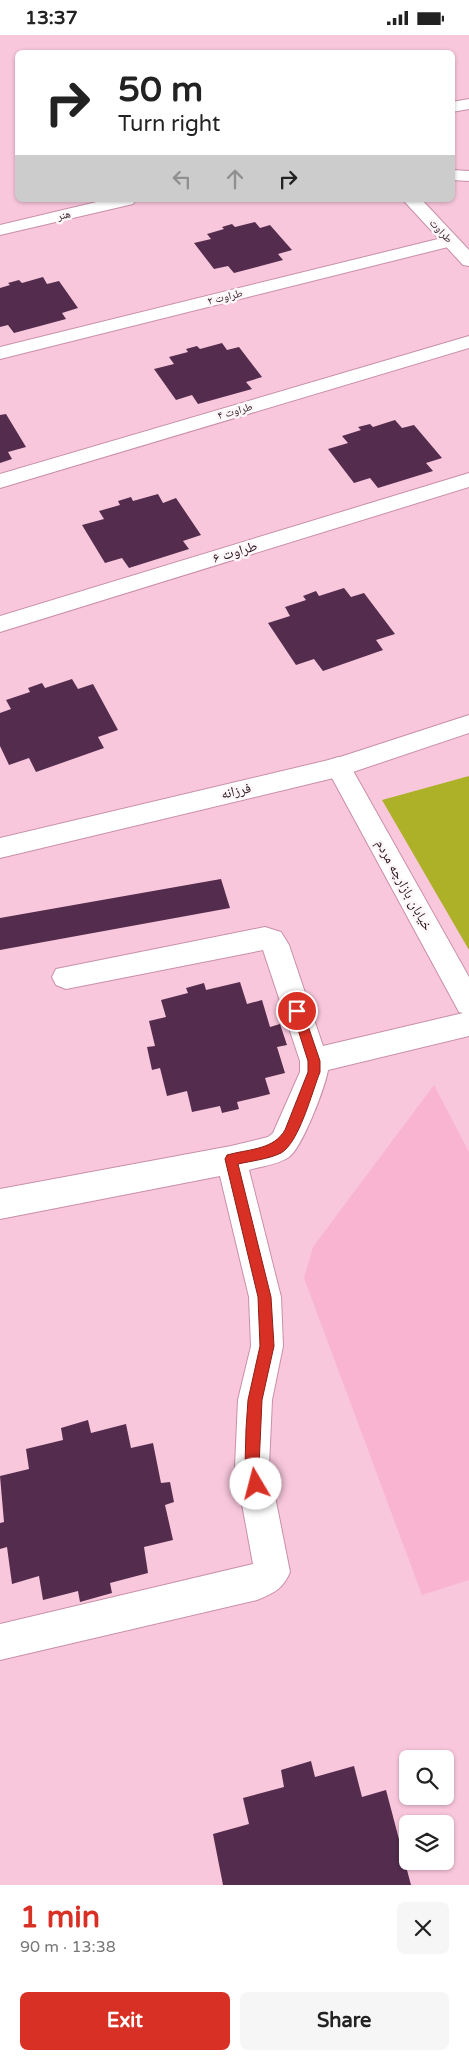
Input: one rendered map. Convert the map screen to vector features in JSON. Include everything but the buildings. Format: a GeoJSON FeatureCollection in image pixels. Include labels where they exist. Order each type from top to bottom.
{"type":"FeatureCollection","features":[{"type":"Feature","properties":{"kind":"street"},"geometry":{"type":"LineString","coordinates":[[455,106],[469,104]]}},
{"type":"Feature","properties":{"kind":"street"},"geometry":{"type":"LineString","coordinates":[[455,175],[469,176]]}},
{"type":"Feature","properties":{"kind":"street","name":"هنر"},"geometry":{"type":"LineString","coordinates":[[0,230],[119,202]]}},
{"type":"Feature","properties":{"kind":"street","name":"طراوت"},"geometry":{"type":"LineString","coordinates":[[414,202],[469,261]]}},
{"type":"Feature","properties":{"kind":"street","name":"طراوت ۲"},"geometry":{"type":"LineString","coordinates":[[0,353],[450,241]]}},
{"type":"Feature","properties":{"kind":"street","name":"طراوت ۴"},"geometry":{"type":"LineString","coordinates":[[0,481],[469,342]]}},
{"type":"Feature","properties":{"kind":"street","name":"طراوت ۶"},"geometry":{"type":"LineString","coordinates":[[0,624],[469,480]]}},
{"type":"Feature","properties":{"kind":"street","name":"فرزانه"},"geometry":{"type":"LineString","coordinates":[[0,848],[338,767],[469,724]]}},
{"type":"Feature","properties":{"kind":"street","name":"خیابان بازارچه مردم"},"geometry":{"type":"LineString","coordinates":[[338,767],[469,1003]]}},
{"type":"Feature","properties":{"kind":"street"},"geometry":{"type":"LineString","coordinates":[[0,1204],[276,1149],[284,1143],[312,1079],[314,1061],[275,945],[271,940],[265,938],[66,977]]}},
{"type":"Feature","properties":{"kind":"street"},"geometry":{"type":"LineString","coordinates":[[314,1061],[469,1024]]}},
{"type":"Feature","properties":{"kind":"street"},"geometry":{"type":"LineString","coordinates":[[0,1642],[257,1582],[272,1572],[252,1466],[255,1400],[267,1346],[265,1297],[231,1159]]}},
{"type":"Feature","properties":{"kind":"shaded area"},"geometry":{"type":"Polygon","coordinates":[[[469,776],[469,950],[382,800],[469,776]]]}},
{"type":"Feature","properties":{"kind":"shaded area"},"geometry":{"type":"Polygon","coordinates":[[[434,1085],[469,1152],[469,1580],[422,1595],[304,1278],[313,1247],[434,1085]]]}},
{"type":"Feature","properties":{"kind":"route"},"geometry":{"type":"LineString","coordinates":[[256,1484],[252,1466],[253,1429],[255,1400],[267,1346],[265,1297],[231,1159],[276,1149],[284,1143],[290,1133],[314,1072],[314,1061],[297,1011]]}}]}
